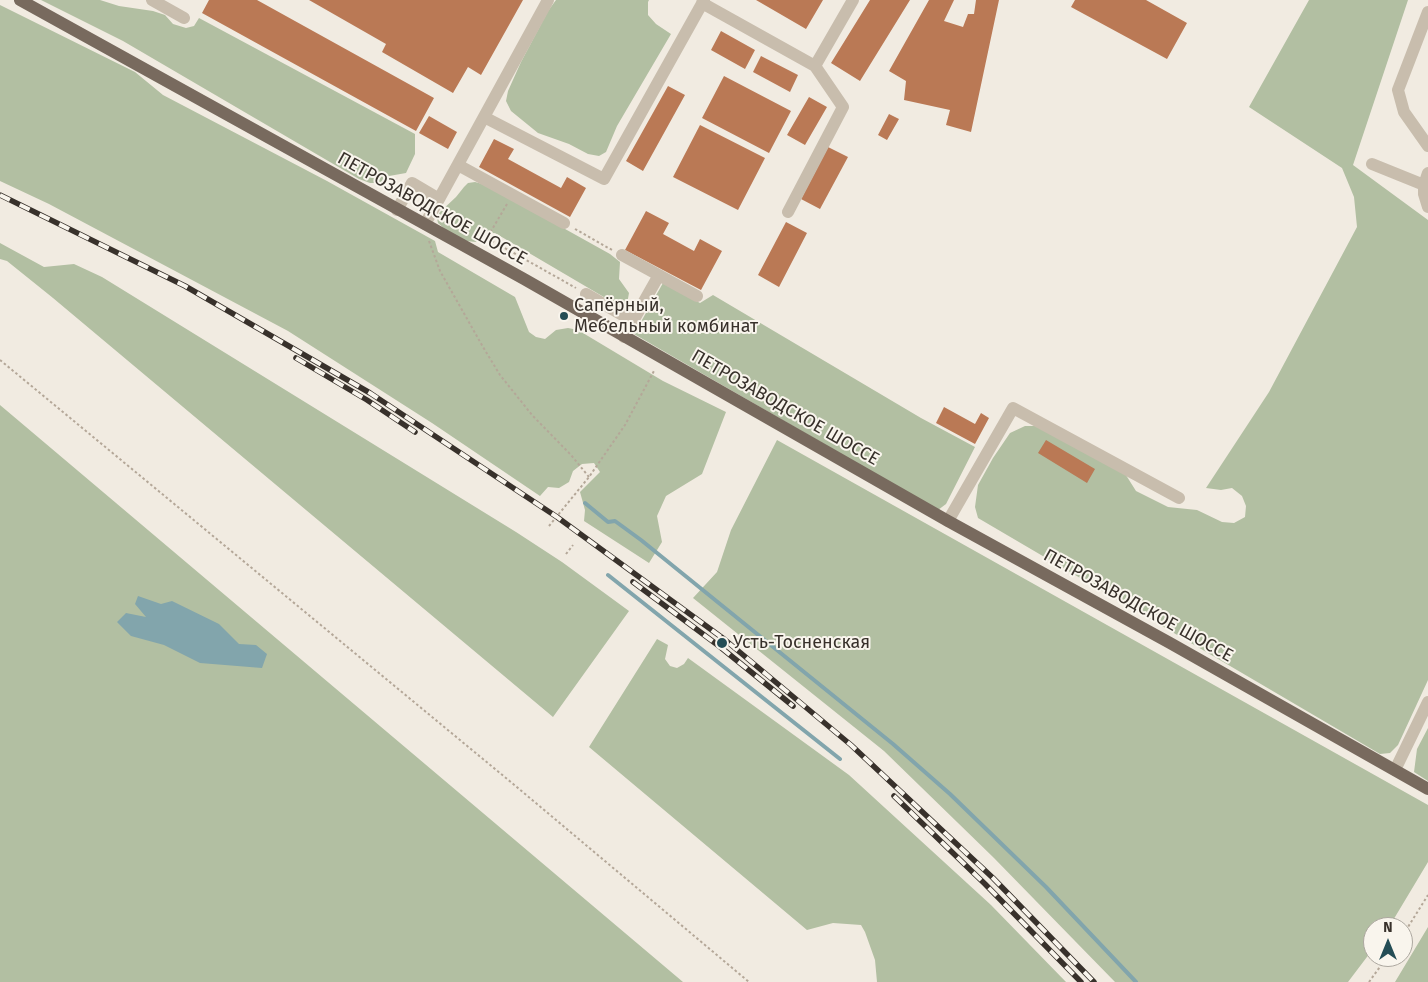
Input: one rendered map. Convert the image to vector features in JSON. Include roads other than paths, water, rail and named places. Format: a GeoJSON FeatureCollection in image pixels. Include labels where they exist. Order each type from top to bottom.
{"type":"FeatureCollection","features":[{"type":"Feature","properties":{"kind":"main road","name":"ПЕТРОЗАВОДСКОЕ ШОССЕ"},"geometry":{"type":"LineString","coordinates":[[20,0],[425,224],[948,521],[1170,643],[1428,789]]}},
{"type":"Feature","properties":{"kind":"street"},"geometry":{"type":"LineString","coordinates":[[152,0],[184,18]]}},
{"type":"Feature","properties":{"kind":"street"},"geometry":{"type":"LineString","coordinates":[[425,224],[548,0]]}},
{"type":"Feature","properties":{"kind":"street"},"geometry":{"type":"LineString","coordinates":[[815,66],[854,0]]}},
{"type":"Feature","properties":{"kind":"street"},"geometry":{"type":"LineString","coordinates":[[484,117],[604,179],[703,2],[815,66],[844,107],[788,212]]}},
{"type":"Feature","properties":{"kind":"street"},"geometry":{"type":"LineString","coordinates":[[1428,12],[1398,90],[1404,112],[1428,146]]}},
{"type":"Feature","properties":{"kind":"street"},"geometry":{"type":"LineString","coordinates":[[1372,164],[1426,179],[1425,202],[1428,207]]}},
{"type":"Feature","properties":{"kind":"street"},"geometry":{"type":"LineString","coordinates":[[458,165],[564,223]]}},
{"type":"Feature","properties":{"kind":"street"},"geometry":{"type":"LineString","coordinates":[[397,210],[412,184],[440,199]]}},
{"type":"Feature","properties":{"kind":"street"},"geometry":{"type":"LineString","coordinates":[[622,255],[697,296]]}},
{"type":"Feature","properties":{"kind":"street"},"geometry":{"type":"LineString","coordinates":[[624,337],[659,275]]}},
{"type":"Feature","properties":{"kind":"street"},"geometry":{"type":"LineString","coordinates":[[586,294],[633,321]]}},
{"type":"Feature","properties":{"kind":"street"},"geometry":{"type":"LineString","coordinates":[[948,521],[1013,408],[1179,498]]}},
{"type":"Feature","properties":{"kind":"street"},"geometry":{"type":"LineString","coordinates":[[1396,770],[1428,702]]}},
{"type":"Feature","properties":{"kind":"water"},"geometry":{"type":"Polygon","coordinates":[[[138,596],[161,604],[172,601],[219,624],[239,644],[256,645],[267,654],[262,668],[200,663],[164,645],[131,636],[117,622],[126,613],[146,617],[135,604],[138,596]]]}},
{"type":"Feature","properties":{"kind":"waterway"},"geometry":{"type":"LineString","coordinates":[[585,503],[608,522],[615,521],[641,540],[893,744],[950,794],[1046,887],[1136,982]]}},
{"type":"Feature","properties":{"kind":"waterway"},"geometry":{"type":"LineString","coordinates":[[608,575],[840,759]]}},
{"type":"Feature","properties":{"kind":"railway"},"geometry":{"type":"LineString","coordinates":[[0,195],[185,286],[370,393],[557,517],[724,639],[851,745],[993,878],[1094,982]]}},
{"type":"Feature","properties":{"kind":"railway"},"geometry":{"type":"LineString","coordinates":[[296,358],[367,400],[415,432]]}},
{"type":"Feature","properties":{"kind":"railway"},"geometry":{"type":"LineString","coordinates":[[633,582],[719,646],[793,706]]}},
{"type":"Feature","properties":{"kind":"railway"},"geometry":{"type":"LineString","coordinates":[[894,796],[985,884],[1081,982]]}},
{"type":"Feature","properties":{"kind":"place","name":"Сапёрный, Мебельный комбинат"},"geometry":{"type":"Point","coordinates":[564,316]}},
{"type":"Feature","properties":{"kind":"place","name":"Усть-Тосненская"},"geometry":{"type":"Point","coordinates":[722,643]}}]}
